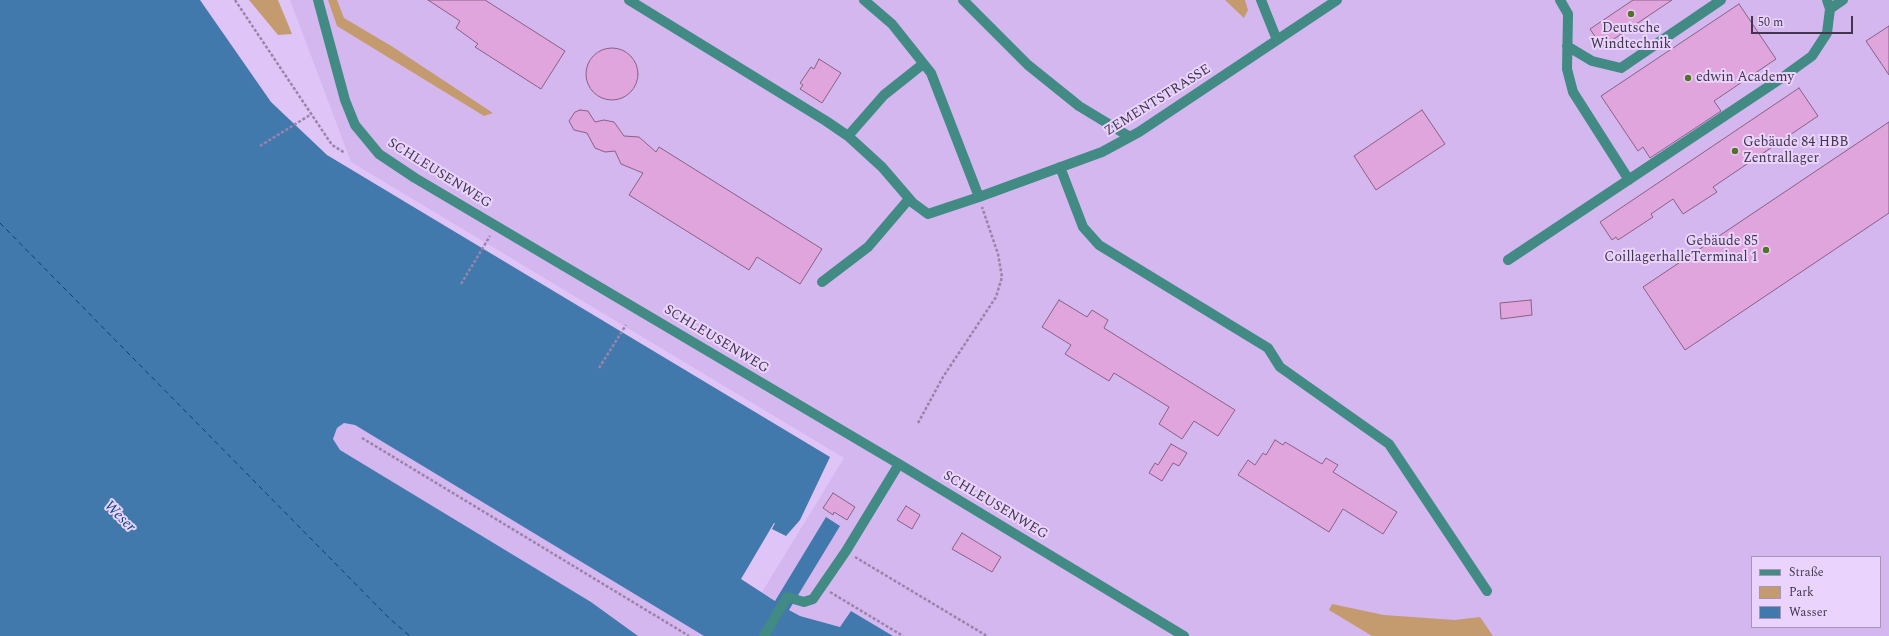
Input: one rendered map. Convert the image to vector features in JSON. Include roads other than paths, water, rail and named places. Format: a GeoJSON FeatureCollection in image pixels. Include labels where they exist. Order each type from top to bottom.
{"type":"FeatureCollection","features":[{"type":"Feature","properties":{"kind":"street","name":"SCHLEUSENWEG"},"geometry":{"type":"LineString","coordinates":[[318,0],[345,100],[355,125],[379,154],[422,182],[899,464],[1184,636]]}},
{"type":"Feature","properties":{"kind":"street"},"geometry":{"type":"LineString","coordinates":[[629,0],[848,136],[882,167],[909,198],[868,247],[822,282]]}},
{"type":"Feature","properties":{"kind":"street"},"geometry":{"type":"LineString","coordinates":[[864,0],[892,24],[931,73],[979,197]]}},
{"type":"Feature","properties":{"kind":"street"},"geometry":{"type":"LineString","coordinates":[[963,0],[1028,65],[1078,106],[1130,137]]}},
{"type":"Feature","properties":{"kind":"street"},"geometry":{"type":"LineString","coordinates":[[1261,0],[1277,40]]}},
{"type":"Feature","properties":{"kind":"street","name":"ZEMENTSTRASSE"},"geometry":{"type":"LineString","coordinates":[[909,198],[928,214],[1102,152],[1130,137],[1337,0]]}},
{"type":"Feature","properties":{"kind":"street"},"geometry":{"type":"LineString","coordinates":[[1560,0],[1568,14],[1567,69],[1573,92],[1629,180]]}},
{"type":"Feature","properties":{"kind":"street"},"geometry":{"type":"LineString","coordinates":[[1567,46],[1592,61],[1621,68],[1721,0]]}},
{"type":"Feature","properties":{"kind":"street"},"geometry":{"type":"LineString","coordinates":[[1508,260],[1783,77],[1812,56],[1827,33],[1828,4],[1843,0]]}},
{"type":"Feature","properties":{"kind":"street"},"geometry":{"type":"LineString","coordinates":[[848,136],[884,95],[923,64]]}},
{"type":"Feature","properties":{"kind":"street"},"geometry":{"type":"LineString","coordinates":[[1060,167],[1083,227],[1099,245],[1268,348],[1280,366],[1389,444],[1487,591]]}},
{"type":"Feature","properties":{"kind":"street"},"geometry":{"type":"LineString","coordinates":[[764,636],[787,597],[795,601],[804,602],[813,599],[823,587],[899,464]]}},
{"type":"Feature","properties":{"kind":"water","name":"Weser"},"geometry":{"type":"Polygon","coordinates":[[[0,0],[200,0],[271,102],[327,155],[830,457],[800,520],[786,536],[772,529],[774,523],[741,579],[775,601],[826,517],[840,526],[789,610],[800,616],[840,627],[851,611],[893,636],[704,636],[355,425],[344,423],[337,428],[333,439],[340,450],[591,602],[638,636],[0,636],[0,0]]]}},
{"type":"Feature","properties":{"kind":"place","name":"Deutsche Windtechnik"},"geometry":{"type":"Point","coordinates":[1631,14]}},
{"type":"Feature","properties":{"kind":"place","name":"edwin Academy"},"geometry":{"type":"Point","coordinates":[1688,78]}},
{"type":"Feature","properties":{"kind":"place","name":"Gebäude 84 HBB Zentrallager"},"geometry":{"type":"Point","coordinates":[1735,151]}},
{"type":"Feature","properties":{"kind":"place","name":"Gebäude 85 CoillagerhalleTerminal 1"},"geometry":{"type":"Point","coordinates":[1766,250]}}]}
